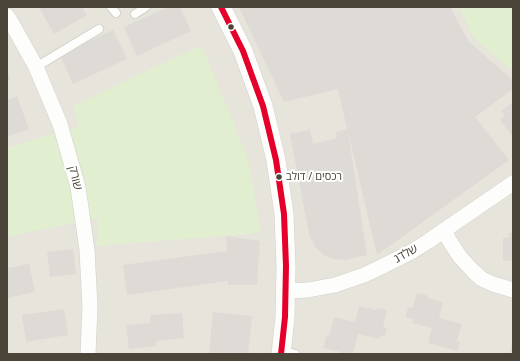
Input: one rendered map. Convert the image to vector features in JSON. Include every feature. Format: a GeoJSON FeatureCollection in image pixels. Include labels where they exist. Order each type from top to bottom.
{"type":"FeatureCollection","features":[{"type":"Feature","properties":{"kind":"street"},"geometry":{"type":"LineString","coordinates":[[221,7],[243,51],[258,92],[276,160],[284,214],[286,266],[286,353]]}},
{"type":"Feature","properties":{"kind":"street","name":"שורק"},"geometry":{"type":"LineString","coordinates":[[7,16],[12,22],[36,67],[60,124],[78,187],[88,257],[90,307],[88,354]]}},
{"type":"Feature","properties":{"kind":"street","name":"שלדג"},"geometry":{"type":"LineString","coordinates":[[286,291],[308,290],[335,285],[379,268],[411,252],[513,183]]}},
{"type":"Feature","properties":{"kind":"street"},"geometry":{"type":"LineString","coordinates":[[444,230],[457,253],[466,265],[482,279],[513,290]]}},
{"type":"Feature","properties":{"kind":"lane"},"geometry":{"type":"LineString","coordinates":[[136,14],[146,7]]}},
{"type":"Feature","properties":{"kind":"lane"},"geometry":{"type":"LineString","coordinates":[[36,67],[99,29]]}},
{"type":"Feature","properties":{"kind":"shaded area"},"geometry":{"type":"Polygon","coordinates":[[[7,7],[513,7],[513,354],[7,354],[7,7]]]}},
{"type":"Feature","properties":{"kind":"green space"},"geometry":{"type":"Polygon","coordinates":[[[459,7],[513,7],[513,71],[474,38],[459,7]]]}},
{"type":"Feature","properties":{"kind":"green space"},"geometry":{"type":"Polygon","coordinates":[[[195,48],[203,48],[248,159],[261,233],[97,246],[97,218],[7,237],[7,148],[79,126],[73,106],[195,48]]]}},
{"type":"Feature","properties":{"kind":"building"},"geometry":{"type":"Polygon","coordinates":[[[39,7],[82,7],[87,15],[54,34],[39,7]]]}},
{"type":"Feature","properties":{"kind":"building"},"geometry":{"type":"Polygon","coordinates":[[[168,7],[180,7],[191,31],[137,56],[124,27],[168,7]]]}},
{"type":"Feature","properties":{"kind":"building"},"geometry":{"type":"Polygon","coordinates":[[[239,7],[451,7],[469,42],[513,80],[513,89],[475,117],[509,160],[377,255],[348,132],[367,255],[344,260],[333,259],[325,256],[315,247],[309,234],[290,134],[310,130],[313,144],[337,138],[336,132],[347,129],[338,89],[284,102],[239,7]]]}},
{"type":"Feature","properties":{"kind":"building"},"geometry":{"type":"Polygon","coordinates":[[[113,30],[127,59],[73,84],[60,55],[113,30]]]}},
{"type":"Feature","properties":{"kind":"building"},"geometry":{"type":"Polygon","coordinates":[[[7,70],[11,80],[7,81],[7,70]]]}},
{"type":"Feature","properties":{"kind":"building"},"geometry":{"type":"Polygon","coordinates":[[[17,96],[29,129],[7,137],[7,100],[17,96]]]}},
{"type":"Feature","properties":{"kind":"building"},"geometry":{"type":"Polygon","coordinates":[[[513,102],[513,137],[500,120],[505,116],[501,111],[513,102]]]}},
{"type":"Feature","properties":{"kind":"building"},"geometry":{"type":"Polygon","coordinates":[[[509,233],[513,233],[513,261],[503,261],[503,238],[509,237],[509,233]]]}},
{"type":"Feature","properties":{"kind":"building"},"geometry":{"type":"Polygon","coordinates":[[[226,236],[260,241],[257,285],[228,285],[228,281],[127,295],[123,265],[227,251],[226,236]]]}},
{"type":"Feature","properties":{"kind":"building"},"geometry":{"type":"Polygon","coordinates":[[[73,249],[76,274],[50,277],[47,252],[73,249]]]}},
{"type":"Feature","properties":{"kind":"building"},"geometry":{"type":"Polygon","coordinates":[[[29,264],[35,292],[7,298],[7,268],[29,264]]]}},
{"type":"Feature","properties":{"kind":"building"},"geometry":{"type":"Polygon","coordinates":[[[417,293],[427,295],[427,298],[443,302],[439,318],[462,324],[457,341],[460,342],[458,351],[428,343],[432,328],[412,323],[413,319],[406,317],[408,307],[413,308],[417,293]]]}},
{"type":"Feature","properties":{"kind":"building"},"geometry":{"type":"Polygon","coordinates":[[[359,306],[376,310],[377,308],[387,310],[383,327],[387,328],[385,336],[381,335],[380,339],[358,334],[353,354],[340,354],[341,352],[323,348],[326,336],[329,337],[334,317],[355,322],[359,306]]]}},
{"type":"Feature","properties":{"kind":"building"},"geometry":{"type":"Polygon","coordinates":[[[64,309],[68,335],[26,342],[22,315],[64,309]]]}},
{"type":"Feature","properties":{"kind":"building"},"geometry":{"type":"Polygon","coordinates":[[[213,312],[252,316],[248,354],[209,354],[213,312]]]}},
{"type":"Feature","properties":{"kind":"building"},"geometry":{"type":"Polygon","coordinates":[[[182,313],[184,338],[156,341],[156,346],[129,349],[126,325],[150,323],[150,315],[182,313]]]}},
{"type":"Feature","properties":{"kind":"building"},"geometry":{"type":"Polygon","coordinates":[[[512,343],[513,354],[510,354],[512,343]]]}},
{"type":"Feature","properties":{"kind":"transit line"},"geometry":{"type":"LineString","coordinates":[[221,7],[243,51],[263,106],[276,160],[284,214],[286,266],[285,317],[281,354]]}},
{"type":"Feature","properties":{"kind":"place","name":"רכסים / דולב"},"geometry":{"type":"Point","coordinates":[279,177]}}]}
